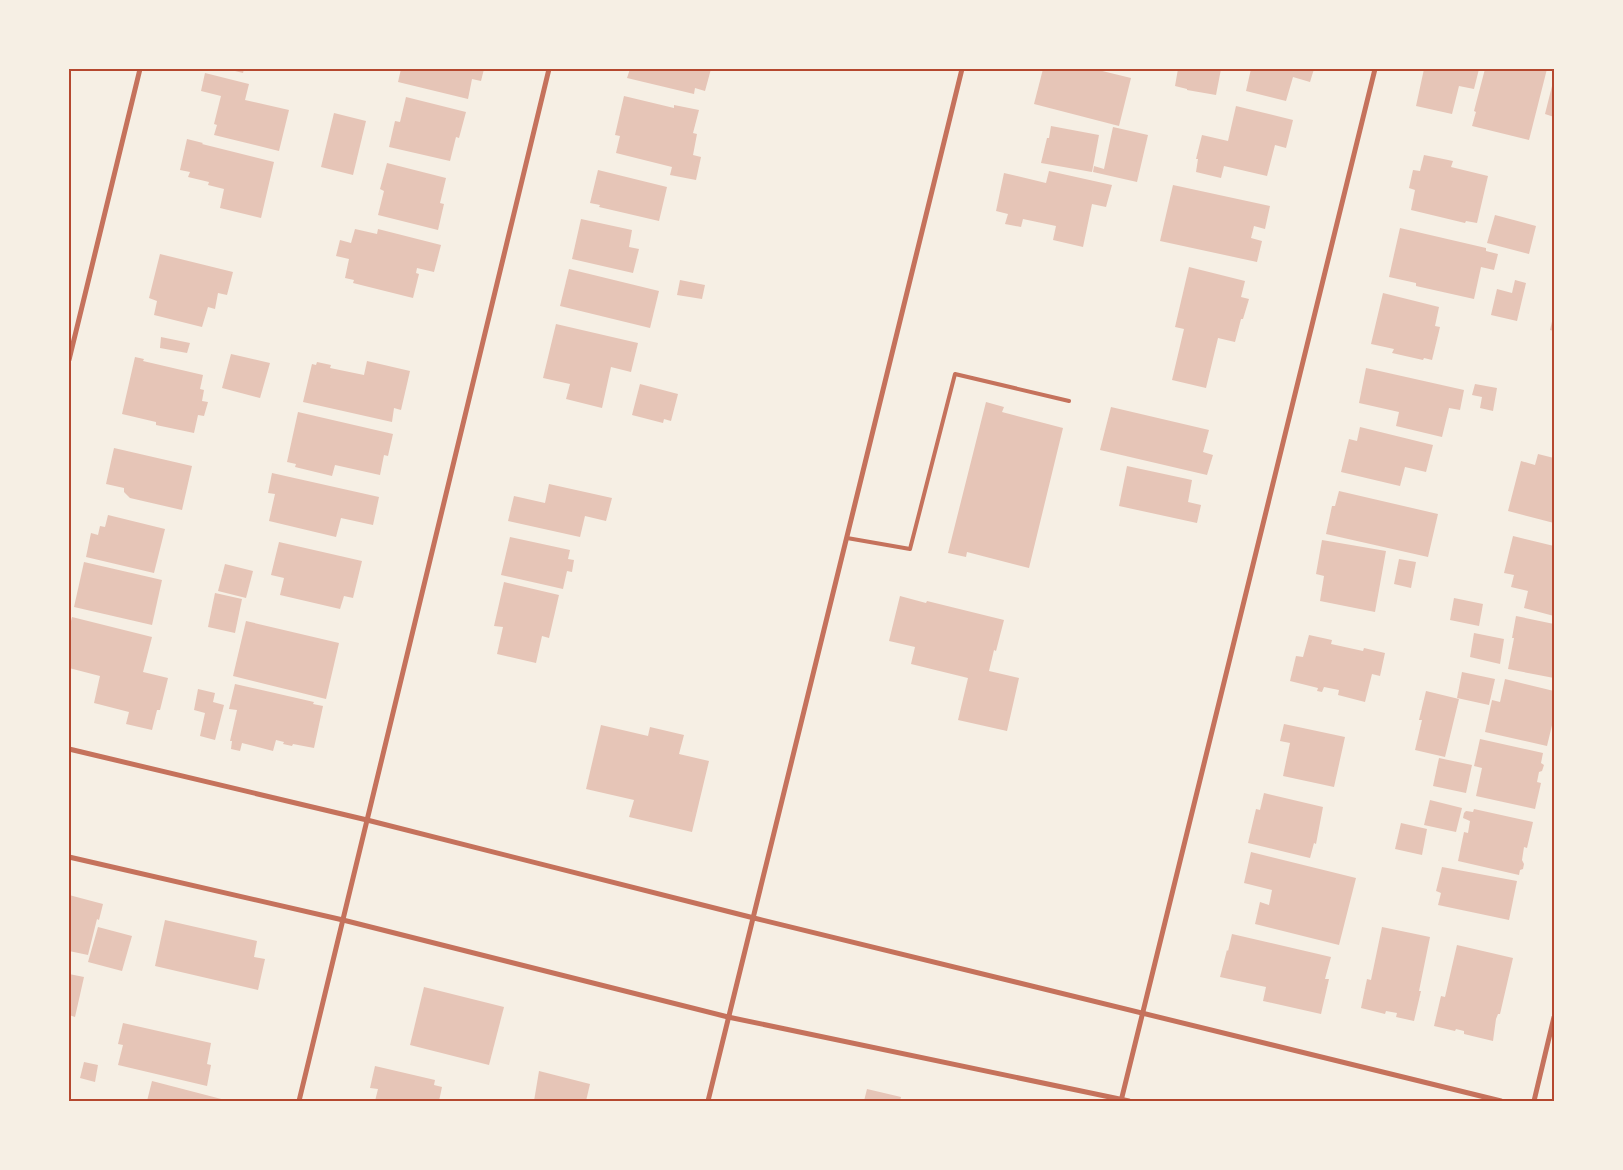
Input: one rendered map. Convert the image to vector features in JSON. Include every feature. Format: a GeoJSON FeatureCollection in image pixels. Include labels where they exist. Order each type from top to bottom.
{"type":"FeatureCollection","features":[{"type":"Feature","properties":{"kind":"street"},"geometry":{"type":"LineString","coordinates":[[69,360],[140,69]]}},
{"type":"Feature","properties":{"kind":"street"},"geometry":{"type":"LineString","coordinates":[[299,1101],[549,69]]}},
{"type":"Feature","properties":{"kind":"street"},"geometry":{"type":"LineString","coordinates":[[708,1101],[962,69]]}},
{"type":"Feature","properties":{"kind":"street"},"geometry":{"type":"LineString","coordinates":[[1121,1100],[1374,69]]}},
{"type":"Feature","properties":{"kind":"street"},"geometry":{"type":"LineString","coordinates":[[69,748],[1501,1101]]}},
{"type":"Feature","properties":{"kind":"street"},"geometry":{"type":"LineString","coordinates":[[69,857],[343,920],[728,1018],[1129,1101]]}},
{"type":"Feature","properties":{"kind":"street"},"geometry":{"type":"LineString","coordinates":[[1534,1101],[1554,1017]]}},
{"type":"Feature","properties":{"kind":"lane"},"geometry":{"type":"LineString","coordinates":[[847,538],[910,548],[955,374],[1070,401]]}},
{"type":"Feature","properties":{"kind":"building"},"geometry":{"type":"Polygon","coordinates":[[[227,69],[244,69],[243,73],[227,69]]]}},
{"type":"Feature","properties":{"kind":"building"},"geometry":{"type":"Polygon","coordinates":[[[401,69],[484,69],[481,81],[472,79],[468,99],[398,82],[401,69]]]}},
{"type":"Feature","properties":{"kind":"building"},"geometry":{"type":"Polygon","coordinates":[[[630,69],[711,69],[705,91],[695,88],[694,94],[627,78],[630,69]]]}},
{"type":"Feature","properties":{"kind":"building"},"geometry":{"type":"Polygon","coordinates":[[[1043,69],[1094,69],[1131,78],[1119,126],[1034,104],[1043,69]]]}},
{"type":"Feature","properties":{"kind":"building"},"geometry":{"type":"Polygon","coordinates":[[[1178,69],[1221,69],[1216,95],[1175,86],[1178,69]]]}},
{"type":"Feature","properties":{"kind":"building"},"geometry":{"type":"Polygon","coordinates":[[[1251,69],[1314,69],[1310,82],[1293,77],[1286,101],[1246,91],[1251,69]]]}},
{"type":"Feature","properties":{"kind":"building"},"geometry":{"type":"Polygon","coordinates":[[[1424,69],[1479,69],[1474,89],[1459,86],[1452,114],[1416,106],[1424,69]]]}},
{"type":"Feature","properties":{"kind":"building"},"geometry":{"type":"Polygon","coordinates":[[[1485,69],[1547,69],[1529,140],[1472,126],[1485,69]]]}},
{"type":"Feature","properties":{"kind":"building"},"geometry":{"type":"Polygon","coordinates":[[[205,73],[249,84],[245,100],[289,110],[279,151],[214,135],[217,125],[214,124],[221,96],[201,91],[205,73]]]}},
{"type":"Feature","properties":{"kind":"building"},"geometry":{"type":"Polygon","coordinates":[[[1554,78],[1554,117],[1545,114],[1554,78]]]}},
{"type":"Feature","properties":{"kind":"building"},"geometry":{"type":"Polygon","coordinates":[[[624,96],[674,108],[674,105],[699,110],[693,133],[697,134],[693,155],[701,157],[696,180],[670,175],[672,167],[616,153],[620,136],[615,135],[624,96]]]}},
{"type":"Feature","properties":{"kind":"building"},"geometry":{"type":"Polygon","coordinates":[[[406,97],[466,112],[459,138],[456,137],[450,161],[389,147],[395,121],[400,122],[406,97]]]}},
{"type":"Feature","properties":{"kind":"building"},"geometry":{"type":"Polygon","coordinates":[[[1236,106],[1293,120],[1286,148],[1275,145],[1267,176],[1224,166],[1221,178],[1196,172],[1198,159],[1196,159],[1202,135],[1228,141],[1236,106]]]}},
{"type":"Feature","properties":{"kind":"building"},"geometry":{"type":"Polygon","coordinates":[[[334,113],[366,121],[353,175],[321,167],[334,113]]]}},
{"type":"Feature","properties":{"kind":"building"},"geometry":{"type":"Polygon","coordinates":[[[1051,126],[1099,135],[1092,172],[1041,163],[1051,126]]]}},
{"type":"Feature","properties":{"kind":"building"},"geometry":{"type":"Polygon","coordinates":[[[1113,127],[1148,135],[1137,182],[1093,172],[1094,166],[1104,169],[1113,127]]]}},
{"type":"Feature","properties":{"kind":"building"},"geometry":{"type":"Polygon","coordinates":[[[187,139],[274,162],[261,218],[220,208],[224,189],[208,185],[209,182],[188,177],[190,172],[180,170],[187,139]]]}},
{"type":"Feature","properties":{"kind":"building"},"geometry":{"type":"Polygon","coordinates":[[[1424,155],[1453,161],[1451,167],[1488,176],[1477,223],[1466,221],[1465,223],[1411,210],[1415,190],[1409,188],[1413,170],[1420,171],[1424,155]]]}},
{"type":"Feature","properties":{"kind":"building"},"geometry":{"type":"Polygon","coordinates":[[[387,163],[446,178],[440,203],[444,204],[438,230],[378,215],[384,191],[380,189],[387,163]]]}},
{"type":"Feature","properties":{"kind":"building"},"geometry":{"type":"Polygon","coordinates":[[[598,170],[667,187],[659,221],[599,207],[600,205],[590,203],[598,170]]]}},
{"type":"Feature","properties":{"kind":"building"},"geometry":{"type":"Polygon","coordinates":[[[1049,171],[1112,185],[1106,207],[1092,204],[1083,247],[1053,240],[1056,226],[1023,219],[1021,227],[1005,224],[1008,214],[996,211],[1004,173],[1046,183],[1049,171]]]}},
{"type":"Feature","properties":{"kind":"building"},"geometry":{"type":"Polygon","coordinates":[[[1173,185],[1270,206],[1265,229],[1254,226],[1251,238],[1262,241],[1257,262],[1160,241],[1173,185]]]}},
{"type":"Feature","properties":{"kind":"building"},"geometry":{"type":"Polygon","coordinates":[[[1495,215],[1536,226],[1529,254],[1487,243],[1495,215]]]}},
{"type":"Feature","properties":{"kind":"building"},"geometry":{"type":"Polygon","coordinates":[[[581,219],[632,230],[629,247],[639,249],[633,273],[572,259],[581,219]]]}},
{"type":"Feature","properties":{"kind":"building"},"geometry":{"type":"Polygon","coordinates":[[[1400,228],[1486,248],[1486,251],[1498,254],[1494,270],[1481,267],[1474,299],[1416,286],[1416,283],[1389,277],[1400,228]]]}},
{"type":"Feature","properties":{"kind":"building"},"geometry":{"type":"Polygon","coordinates":[[[355,229],[377,234],[378,229],[441,245],[434,272],[417,268],[416,273],[419,274],[413,298],[353,283],[354,280],[345,278],[349,259],[336,256],[340,240],[351,243],[355,229]]]}},
{"type":"Feature","properties":{"kind":"building"},"geometry":{"type":"Polygon","coordinates":[[[160,254],[233,272],[227,295],[218,293],[215,309],[208,307],[202,327],[154,315],[157,301],[149,298],[160,254]]]}},
{"type":"Feature","properties":{"kind":"building"},"geometry":{"type":"Polygon","coordinates":[[[1189,267],[1245,281],[1241,297],[1249,299],[1235,342],[1218,338],[1206,388],[1172,380],[1184,329],[1175,327],[1189,267]]]}},
{"type":"Feature","properties":{"kind":"building"},"geometry":{"type":"Polygon","coordinates":[[[569,269],[659,291],[650,328],[560,306],[569,269]]]}},
{"type":"Feature","properties":{"kind":"building"},"geometry":{"type":"Polygon","coordinates":[[[680,280],[705,285],[702,299],[677,295],[680,280]]]}},
{"type":"Feature","properties":{"kind":"building"},"geometry":{"type":"Polygon","coordinates":[[[1515,280],[1526,283],[1517,321],[1491,315],[1497,289],[1512,293],[1515,280]]]}},
{"type":"Feature","properties":{"kind":"building"},"geometry":{"type":"Polygon","coordinates":[[[1383,293],[1439,307],[1435,326],[1440,327],[1432,360],[1424,358],[1423,360],[1392,353],[1394,349],[1371,344],[1383,293]]]}},
{"type":"Feature","properties":{"kind":"building"},"geometry":{"type":"Polygon","coordinates":[[[1554,313],[1554,331],[1550,330],[1554,313]]]}},
{"type":"Feature","properties":{"kind":"building"},"geometry":{"type":"Polygon","coordinates":[[[556,324],[638,343],[631,372],[611,367],[602,408],[566,399],[570,384],[543,378],[556,324]]]}},
{"type":"Feature","properties":{"kind":"building"},"geometry":{"type":"Polygon","coordinates":[[[161,337],[190,343],[187,353],[160,348],[161,337]]]}},
{"type":"Feature","properties":{"kind":"building"},"geometry":{"type":"Polygon","coordinates":[[[231,354],[270,363],[260,398],[222,388],[231,354]]]}},
{"type":"Feature","properties":{"kind":"building"},"geometry":{"type":"Polygon","coordinates":[[[135,357],[144,359],[143,361],[203,375],[200,389],[204,390],[202,401],[208,402],[204,416],[198,415],[194,433],[156,425],[156,422],[122,414],[135,357]]]}},
{"type":"Feature","properties":{"kind":"building"},"geometry":{"type":"Polygon","coordinates":[[[367,361],[410,371],[401,410],[394,408],[392,422],[303,402],[312,364],[316,365],[317,362],[331,365],[330,368],[364,375],[367,361]]]}},
{"type":"Feature","properties":{"kind":"building"},"geometry":{"type":"Polygon","coordinates":[[[1366,368],[1464,390],[1460,410],[1449,408],[1442,437],[1396,426],[1399,412],[1359,403],[1366,368]]]}},
{"type":"Feature","properties":{"kind":"building"},"geometry":{"type":"Polygon","coordinates":[[[640,384],[678,394],[671,421],[664,419],[663,423],[632,415],[640,384]]]}},
{"type":"Feature","properties":{"kind":"building"},"geometry":{"type":"Polygon","coordinates":[[[1475,384],[1497,388],[1493,411],[1480,408],[1482,397],[1472,395],[1475,384]]]}},
{"type":"Feature","properties":{"kind":"building"},"geometry":{"type":"Polygon","coordinates":[[[986,402],[1004,407],[1002,412],[1063,428],[1029,568],[967,552],[966,557],[948,553],[986,402]]]}},
{"type":"Feature","properties":{"kind":"building"},"geometry":{"type":"Polygon","coordinates":[[[1111,407],[1209,430],[1203,452],[1213,455],[1207,475],[1100,450],[1111,407]]]}},
{"type":"Feature","properties":{"kind":"building"},"geometry":{"type":"Polygon","coordinates":[[[298,412],[393,434],[388,456],[384,455],[380,475],[335,465],[332,476],[295,467],[296,464],[287,462],[298,412]]]}},
{"type":"Feature","properties":{"kind":"building"},"geometry":{"type":"Polygon","coordinates":[[[1360,427],[1433,445],[1426,472],[1405,467],[1400,486],[1341,472],[1349,439],[1357,441],[1360,427]]]}},
{"type":"Feature","properties":{"kind":"building"},"geometry":{"type":"Polygon","coordinates":[[[114,448],[192,466],[182,510],[130,498],[124,492],[124,488],[106,484],[114,448]]]}},
{"type":"Feature","properties":{"kind":"building"},"geometry":{"type":"Polygon","coordinates":[[[1538,454],[1554,458],[1554,523],[1508,511],[1521,461],[1535,465],[1538,454]]]}},
{"type":"Feature","properties":{"kind":"building"},"geometry":{"type":"Polygon","coordinates":[[[1127,466],[1192,480],[1188,502],[1201,505],[1197,523],[1119,506],[1127,466]]]}},
{"type":"Feature","properties":{"kind":"building"},"geometry":{"type":"Polygon","coordinates":[[[272,473],[379,497],[373,525],[341,518],[336,537],[269,521],[275,494],[268,493],[272,473]]]}},
{"type":"Feature","properties":{"kind":"building"},"geometry":{"type":"Polygon","coordinates":[[[549,484],[612,498],[606,521],[585,516],[580,537],[508,521],[514,496],[545,503],[549,484]]]}},
{"type":"Feature","properties":{"kind":"building"},"geometry":{"type":"Polygon","coordinates":[[[1339,491],[1438,514],[1428,557],[1326,534],[1332,506],[1335,506],[1339,491]]]}},
{"type":"Feature","properties":{"kind":"building"},"geometry":{"type":"Polygon","coordinates":[[[108,515],[165,529],[154,573],[86,557],[91,533],[98,535],[100,526],[105,527],[108,515]]]}},
{"type":"Feature","properties":{"kind":"building"},"geometry":{"type":"Polygon","coordinates":[[[1513,536],[1554,546],[1554,616],[1524,608],[1528,591],[1511,587],[1514,575],[1504,573],[1513,536]]]}},
{"type":"Feature","properties":{"kind":"building"},"geometry":{"type":"Polygon","coordinates":[[[510,537],[570,550],[568,559],[574,560],[572,572],[567,571],[563,589],[501,575],[510,537]]]}},
{"type":"Feature","properties":{"kind":"building"},"geometry":{"type":"Polygon","coordinates":[[[1322,540],[1386,551],[1375,612],[1320,601],[1324,576],[1316,574],[1322,540]]]}},
{"type":"Feature","properties":{"kind":"building"},"geometry":{"type":"Polygon","coordinates":[[[279,542],[362,561],[353,598],[344,596],[340,609],[280,595],[284,578],[271,575],[279,542]]]}},
{"type":"Feature","properties":{"kind":"building"},"geometry":{"type":"Polygon","coordinates":[[[1399,559],[1416,562],[1411,588],[1394,584],[1399,559]]]}},
{"type":"Feature","properties":{"kind":"building"},"geometry":{"type":"Polygon","coordinates":[[[84,562],[162,580],[152,625],[74,607],[84,562]]]}},
{"type":"Feature","properties":{"kind":"building"},"geometry":{"type":"Polygon","coordinates":[[[225,564],[253,571],[246,598],[218,591],[225,564]]]}},
{"type":"Feature","properties":{"kind":"building"},"geometry":{"type":"Polygon","coordinates":[[[504,582],[559,595],[549,638],[542,636],[536,663],[497,654],[503,627],[494,626],[504,582]]]}},
{"type":"Feature","properties":{"kind":"building"},"geometry":{"type":"Polygon","coordinates":[[[215,593],[242,599],[235,633],[208,627],[215,593]]]}},
{"type":"Feature","properties":{"kind":"building"},"geometry":{"type":"Polygon","coordinates":[[[900,596],[1004,620],[989,671],[1019,678],[1007,731],[958,720],[968,678],[911,664],[915,647],[889,641],[900,596]]]}},
{"type":"Feature","properties":{"kind":"building"},"geometry":{"type":"Polygon","coordinates":[[[1454,598],[1483,604],[1479,626],[1450,620],[1454,598]]]}},
{"type":"Feature","properties":{"kind":"building"},"geometry":{"type":"Polygon","coordinates":[[[1516,616],[1554,624],[1554,678],[1508,669],[1516,616]]]}},
{"type":"Feature","properties":{"kind":"building"},"geometry":{"type":"Polygon","coordinates":[[[72,617],[152,637],[143,672],[168,678],[160,710],[157,710],[152,730],[126,724],[129,712],[94,703],[100,676],[69,668],[69,629],[72,617]]]}},
{"type":"Feature","properties":{"kind":"building"},"geometry":{"type":"Polygon","coordinates":[[[246,621],[339,643],[326,699],[233,676],[246,621]]]}},
{"type":"Feature","properties":{"kind":"building"},"geometry":{"type":"Polygon","coordinates":[[[1474,633],[1504,639],[1500,664],[1470,657],[1474,633]]]}},
{"type":"Feature","properties":{"kind":"building"},"geometry":{"type":"Polygon","coordinates":[[[1309,635],[1332,640],[1331,644],[1363,651],[1364,648],[1385,653],[1380,676],[1372,674],[1365,702],[1338,695],[1339,690],[1324,687],[1322,692],[1317,691],[1318,688],[1290,681],[1296,656],[1303,657],[1309,635]]]}},
{"type":"Feature","properties":{"kind":"building"},"geometry":{"type":"Polygon","coordinates":[[[1462,672],[1495,679],[1489,705],[1457,698],[1462,672]]]}},
{"type":"Feature","properties":{"kind":"building"},"geometry":{"type":"Polygon","coordinates":[[[1505,679],[1554,691],[1554,721],[1547,746],[1485,732],[1492,700],[1500,702],[1505,679]]]}},
{"type":"Feature","properties":{"kind":"building"},"geometry":{"type":"Polygon","coordinates":[[[235,684],[314,702],[313,704],[323,706],[314,748],[293,744],[292,746],[276,740],[273,751],[242,743],[240,751],[231,749],[232,741],[230,741],[237,710],[229,709],[235,684]]]}},
{"type":"Feature","properties":{"kind":"building"},"geometry":{"type":"Polygon","coordinates":[[[198,689],[215,693],[213,702],[224,705],[215,740],[200,736],[205,713],[194,710],[198,689]]]}},
{"type":"Feature","properties":{"kind":"building"},"geometry":{"type":"Polygon","coordinates":[[[1426,691],[1459,699],[1445,757],[1415,750],[1422,720],[1419,720],[1426,691]]]}},
{"type":"Feature","properties":{"kind":"building"},"geometry":{"type":"Polygon","coordinates":[[[1284,724],[1345,737],[1334,787],[1283,776],[1290,743],[1280,741],[1284,724]]]}},
{"type":"Feature","properties":{"kind":"building"},"geometry":{"type":"Polygon","coordinates":[[[601,725],[648,736],[650,727],[684,735],[679,754],[709,761],[692,832],[629,817],[634,800],[586,789],[601,725]]]}},
{"type":"Feature","properties":{"kind":"building"},"geometry":{"type":"Polygon","coordinates":[[[1480,739],[1543,753],[1541,763],[1544,765],[1542,771],[1539,772],[1537,782],[1541,783],[1535,809],[1476,796],[1482,768],[1474,766],[1480,739]]]}},
{"type":"Feature","properties":{"kind":"building"},"geometry":{"type":"Polygon","coordinates":[[[1439,758],[1472,765],[1466,793],[1433,786],[1439,758]]]}},
{"type":"Feature","properties":{"kind":"building"},"geometry":{"type":"Polygon","coordinates":[[[1264,793],[1323,807],[1316,844],[1314,843],[1310,858],[1248,843],[1256,809],[1260,810],[1264,793]]]}},
{"type":"Feature","properties":{"kind":"building"},"geometry":{"type":"Polygon","coordinates":[[[1430,800],[1462,808],[1456,832],[1424,825],[1430,800]]]}},
{"type":"Feature","properties":{"kind":"building"},"geometry":{"type":"Polygon","coordinates":[[[1474,809],[1533,822],[1527,848],[1524,847],[1523,869],[1520,870],[1519,875],[1458,861],[1464,832],[1468,833],[1470,821],[1463,818],[1464,813],[1466,811],[1473,812],[1474,809]]]}},
{"type":"Feature","properties":{"kind":"building"},"geometry":{"type":"Polygon","coordinates":[[[1401,823],[1427,829],[1422,855],[1395,849],[1401,823]]]}},
{"type":"Feature","properties":{"kind":"building"},"geometry":{"type":"Polygon","coordinates":[[[1251,852],[1356,878],[1339,945],[1255,924],[1260,902],[1269,905],[1272,890],[1244,883],[1251,852]]]}},
{"type":"Feature","properties":{"kind":"building"},"geometry":{"type":"Polygon","coordinates":[[[1442,867],[1517,881],[1509,920],[1438,905],[1441,893],[1436,891],[1442,867]]]}},
{"type":"Feature","properties":{"kind":"building"},"geometry":{"type":"Polygon","coordinates":[[[69,895],[103,904],[99,920],[97,919],[88,955],[69,951],[69,895]]]}},
{"type":"Feature","properties":{"kind":"building"},"geometry":{"type":"Polygon","coordinates":[[[165,920],[257,941],[254,957],[265,959],[258,990],[155,966],[165,920]]]}},
{"type":"Feature","properties":{"kind":"building"},"geometry":{"type":"Polygon","coordinates":[[[98,927],[132,936],[122,971],[88,962],[98,927]]]}},
{"type":"Feature","properties":{"kind":"building"},"geometry":{"type":"Polygon","coordinates":[[[1382,927],[1430,937],[1414,1021],[1396,1017],[1397,1013],[1386,1011],[1385,1014],[1361,1008],[1367,979],[1371,980],[1382,927]]]}},
{"type":"Feature","properties":{"kind":"building"},"geometry":{"type":"Polygon","coordinates":[[[1232,934],[1331,957],[1325,979],[1329,979],[1321,1014],[1263,1001],[1266,987],[1220,977],[1232,934]]]}},
{"type":"Feature","properties":{"kind":"building"},"geometry":{"type":"Polygon","coordinates":[[[1457,945],[1513,958],[1500,1014],[1498,1014],[1496,1019],[1493,1041],[1464,1034],[1464,1031],[1434,1026],[1441,996],[1445,997],[1457,945]]]}},
{"type":"Feature","properties":{"kind":"building"},"geometry":{"type":"Polygon","coordinates":[[[69,974],[84,977],[75,1017],[69,1015],[69,974]]]}},
{"type":"Feature","properties":{"kind":"building"},"geometry":{"type":"Polygon","coordinates":[[[424,987],[504,1007],[489,1065],[410,1045],[424,987]]]}},
{"type":"Feature","properties":{"kind":"building"},"geometry":{"type":"Polygon","coordinates":[[[123,1023],[211,1043],[207,1064],[211,1065],[207,1086],[118,1065],[123,1045],[118,1044],[123,1023]]]}},
{"type":"Feature","properties":{"kind":"building"},"geometry":{"type":"Polygon","coordinates":[[[84,1062],[98,1065],[95,1082],[80,1078],[84,1062]]]}},
{"type":"Feature","properties":{"kind":"building"},"geometry":{"type":"Polygon","coordinates":[[[375,1066],[435,1080],[434,1085],[442,1087],[439,1101],[375,1101],[378,1089],[370,1088],[375,1066]]]}},
{"type":"Feature","properties":{"kind":"building"},"geometry":{"type":"Polygon","coordinates":[[[539,1071],[590,1084],[586,1101],[534,1101],[539,1071]]]}},
{"type":"Feature","properties":{"kind":"building"},"geometry":{"type":"Polygon","coordinates":[[[152,1081],[229,1101],[147,1101],[152,1081]]]}},
{"type":"Feature","properties":{"kind":"building"},"geometry":{"type":"Polygon","coordinates":[[[867,1089],[901,1097],[900,1101],[864,1101],[867,1089]]]}}]}
